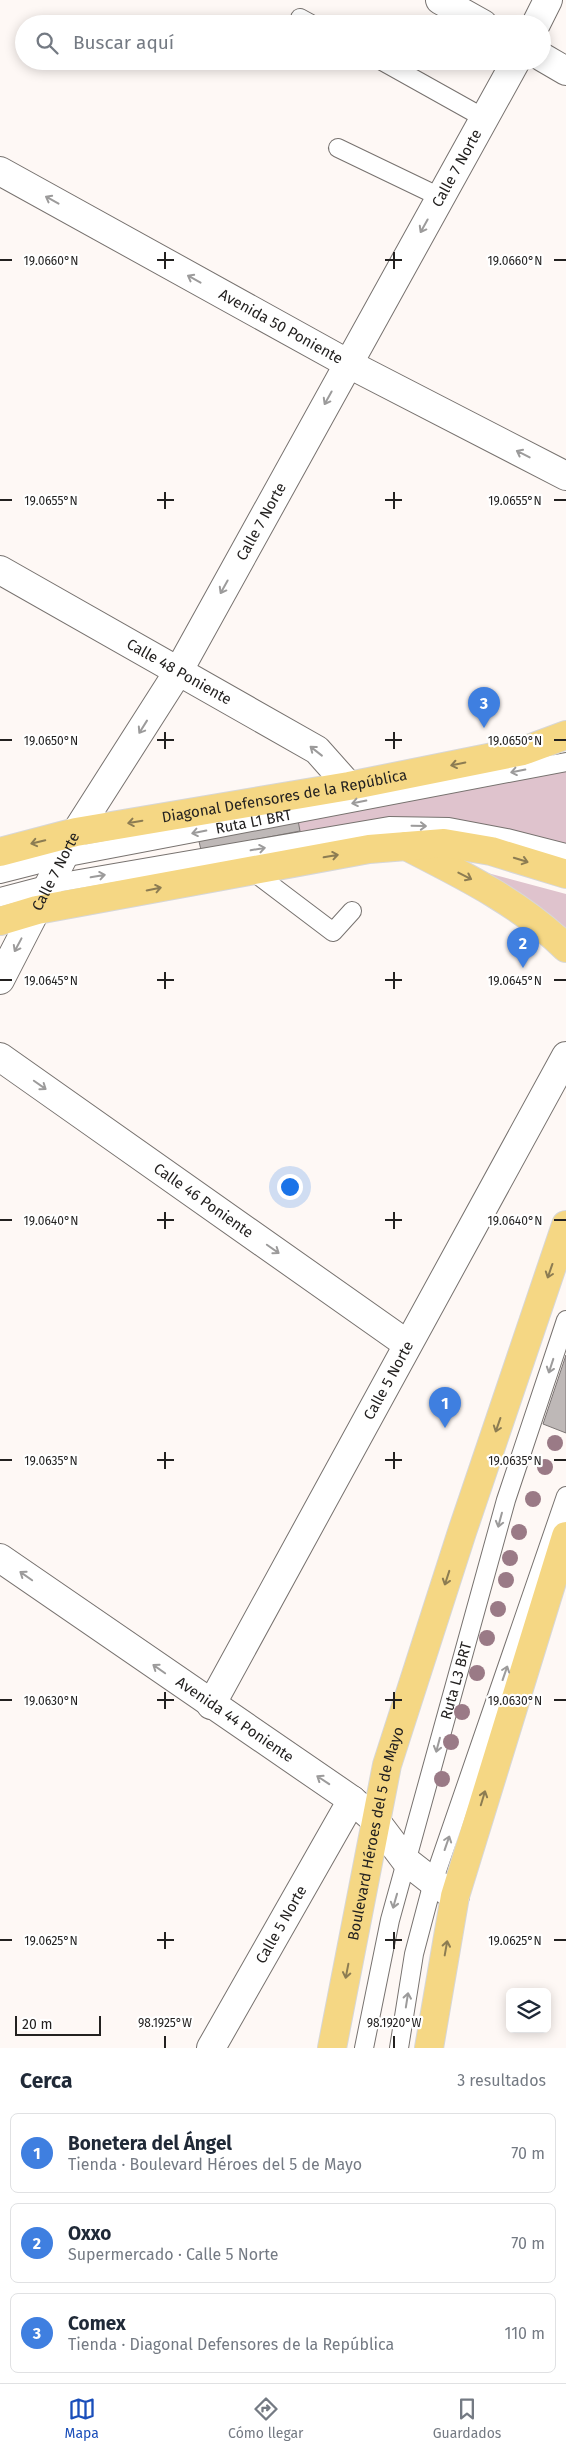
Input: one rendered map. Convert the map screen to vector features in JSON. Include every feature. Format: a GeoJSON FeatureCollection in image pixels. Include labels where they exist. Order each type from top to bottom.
{"type":"FeatureCollection","features":[{"type":"Feature","properties":{"kind":"main road"},"geometry":{"type":"LineString","coordinates":[[523,751],[566,722]]}},
{"type":"Feature","properties":{"kind":"main road","name":"Diagonal Defensores de la República"},"geometry":{"type":"LineString","coordinates":[[0,852],[76,832],[349,786],[523,751],[566,735]]}},
{"type":"Feature","properties":{"kind":"main road"},"geometry":{"type":"LineString","coordinates":[[0,921],[37,910],[369,849],[444,843],[491,851],[566,874]]}},
{"type":"Feature","properties":{"kind":"main road"},"geometry":{"type":"LineString","coordinates":[[406,846],[484,886],[543,926],[566,948]]}},
{"type":"Feature","properties":{"kind":"main road","name":"Boulevard Héroes del 5 de Mayo"},"geometry":{"type":"LineString","coordinates":[[332,2048],[375,1820],[390,1755],[462,1532],[566,1225]]}},
{"type":"Feature","properties":{"kind":"main road"},"geometry":{"type":"LineString","coordinates":[[429,2048],[444,1889],[566,1536]]}},
{"type":"Feature","properties":{"kind":"street"},"geometry":{"type":"LineString","coordinates":[[440,0],[467,15]]}},
{"type":"Feature","properties":{"kind":"street"},"geometry":{"type":"LineString","coordinates":[[540,15],[548,0]]}},
{"type":"Feature","properties":{"kind":"street"},"geometry":{"type":"LineString","coordinates":[[551,62],[566,71]]}},
{"type":"Feature","properties":{"kind":"street","name":"Calle 7 Norte"},"geometry":{"type":"LineString","coordinates":[[0,980],[76,832],[178,672],[511,70]]}},
{"type":"Feature","properties":{"kind":"street","name":"Avenida 50 Poniente"},"geometry":{"type":"LineString","coordinates":[[0,171],[347,364],[566,476]]}},
{"type":"Feature","properties":{"kind":"street","name":"Calle 48 Poniente"},"geometry":{"type":"LineString","coordinates":[[0,570],[317,750],[349,786]]}},
{"type":"Feature","properties":{"kind":"street","name":"Calle 5 Norte"},"geometry":{"type":"LineString","coordinates":[[211,1705],[566,1056]]}},
{"type":"Feature","properties":{"kind":"street","name":"Calle 46 Poniente"},"geometry":{"type":"LineString","coordinates":[[0,1057],[407,1344]]}},
{"type":"Feature","properties":{"kind":"street","name":"Avenida 44 Poniente"},"geometry":{"type":"LineString","coordinates":[[0,1558],[211,1705],[352,1800],[375,1820],[406,1861],[444,1889]]}},
{"type":"Feature","properties":{"kind":"street","name":"Calle 5 Norte"},"geometry":{"type":"LineString","coordinates":[[211,2048],[352,1800]]}},
{"type":"Feature","properties":{"kind":"lane"},"geometry":{"type":"LineString","coordinates":[[398,70],[484,118]]}},
{"type":"Feature","properties":{"kind":"lane"},"geometry":{"type":"LineString","coordinates":[[338,148],[440,197]]}},
{"type":"Feature","properties":{"kind":"lane","name":"Ruta L1 BRT"},"geometry":{"type":"LineString","coordinates":[[0,874],[63,858],[566,762]]}},
{"type":"Feature","properties":{"kind":"lane","name":"Ruta L1 BRT"},"geometry":{"type":"LineString","coordinates":[[0,897],[50,884],[389,826],[449,827],[507,838],[566,853]]}},
{"type":"Feature","properties":{"kind":"lane"},"geometry":{"type":"LineString","coordinates":[[251,870],[333,932],[352,911]]}},
{"type":"Feature","properties":{"kind":"lane","name":"Ruta L3 BRT"},"geometry":{"type":"LineString","coordinates":[[364,2048],[390,1920],[506,1500],[566,1320]]}},
{"type":"Feature","properties":{"kind":"lane"},"geometry":{"type":"LineString","coordinates":[[399,2048],[414,1954],[444,1889],[566,1496]]}},
{"type":"Feature","properties":{"kind":"shaded area"},"geometry":{"type":"Polygon","coordinates":[[[566,768],[566,850],[355,828],[300,831],[297,815],[466,790],[533,777],[566,768]]]}},
{"type":"Feature","properties":{"kind":"shaded area"},"geometry":{"type":"Polygon","coordinates":[[[469,868],[566,894],[566,934],[469,868]]]}},
{"type":"Feature","properties":{"kind":"building"},"geometry":{"type":"Polygon","coordinates":[[[297,815],[300,831],[201,850],[197,833],[297,815]]]}},
{"type":"Feature","properties":{"kind":"building"},"geometry":{"type":"Polygon","coordinates":[[[566,1355],[566,1433],[543,1424],[566,1355]]]}},
{"type":"Feature","properties":{"kind":"place","name":"Comex"},"geometry":{"type":"Point","coordinates":[484,728]}},
{"type":"Feature","properties":{"kind":"place","name":"Oxxo"},"geometry":{"type":"Point","coordinates":[523,968]}},
{"type":"Feature","properties":{"kind":"place","name":"Bonetera del Ángel"},"geometry":{"type":"Point","coordinates":[445,1428]}}]}
